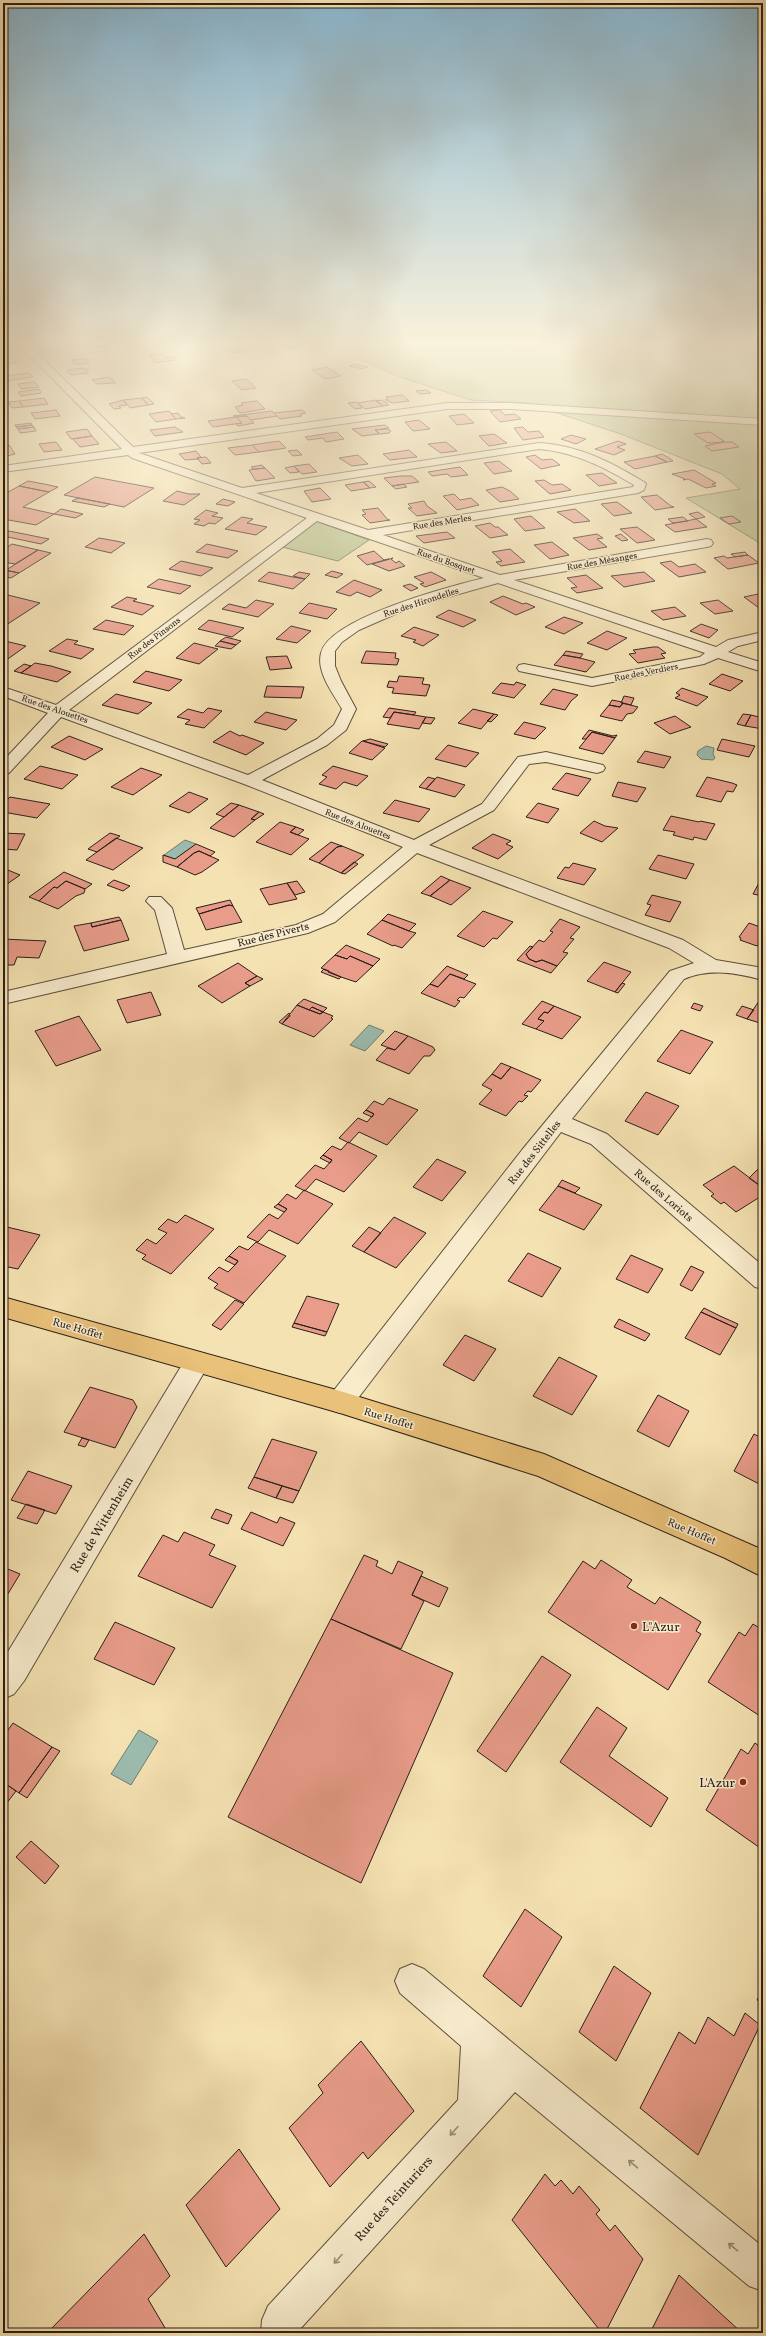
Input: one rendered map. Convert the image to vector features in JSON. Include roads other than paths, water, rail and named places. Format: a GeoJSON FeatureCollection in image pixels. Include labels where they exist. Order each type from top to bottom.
{"type":"FeatureCollection","features":[{"type":"Feature","properties":{"kind":"main road","name":"Rue Hoffet"},"geometry":{"type":"LineString","coordinates":[[3,1307],[340,1402],[544,1466],[735,1549],[763,1564]]}},
{"type":"Feature","properties":{"kind":"street"},"geometry":{"type":"LineString","coordinates":[[3,469],[107,455]]}},
{"type":"Feature","properties":{"kind":"street","name":"Rue du Bosquet"},"geometry":{"type":"LineString","coordinates":[[135,455],[763,668]]}},
{"type":"Feature","properties":{"kind":"street","name":"Rue des Merles"},"geometry":{"type":"LineString","coordinates":[[241,492],[481,455]]}},
{"type":"Feature","properties":{"kind":"street","name":"Rue des Merles"},"geometry":{"type":"LineString","coordinates":[[366,534],[638,490],[640,484],[604,463],[579,455]]}},
{"type":"Feature","properties":{"kind":"street","name":"Rue des Pinsons"},"geometry":{"type":"LineString","coordinates":[[3,770],[57,712],[315,517]]}},
{"type":"Feature","properties":{"kind":"street","name":"Rue des Mésanges"},"geometry":{"type":"LineString","coordinates":[[498,579],[707,543]]}},
{"type":"Feature","properties":{"kind":"street","name":"Rue des Hirondelles"},"geometry":{"type":"LineString","coordinates":[[250,781],[270,768],[322,742],[341,727],[349,709],[328,667],[328,651],[336,640],[356,626],[393,610],[498,579]]}},
{"type":"Feature","properties":{"kind":"street","name":"Rue des Verdiers"},"geometry":{"type":"LineString","coordinates":[[524,668],[592,682],[704,660],[733,643],[763,636]]}},
{"type":"Feature","properties":{"kind":"street","name":"Rue des Alouettes"},"geometry":{"type":"LineString","coordinates":[[3,691],[57,712],[78,717],[250,781],[415,846],[676,944],[709,964]]}},
{"type":"Feature","properties":{"kind":"street"},"geometry":{"type":"LineString","coordinates":[[415,846],[488,807],[524,760],[546,757],[597,768]]}},
{"type":"Feature","properties":{"kind":"street","name":"Rue des Piverts"},"geometry":{"type":"LineString","coordinates":[[3,998],[302,929],[329,918],[415,846]]}},
{"type":"Feature","properties":{"kind":"street"},"geometry":{"type":"LineString","coordinates":[[155,901],[163,908],[178,957]]}},
{"type":"Feature","properties":{"kind":"street","name":"Rue des Sittelles"},"geometry":{"type":"LineString","coordinates":[[340,1402],[558,1122],[677,975],[690,968],[709,964],[736,967],[763,974]]}},
{"type":"Feature","properties":{"kind":"street","name":"Rue des Loriots"},"geometry":{"type":"LineString","coordinates":[[558,1122],[599,1139],[763,1280]]}},
{"type":"Feature","properties":{"kind":"street","name":"Rue de Wittenheim"},"geometry":{"type":"LineString","coordinates":[[3,1684],[13,1672],[197,1362]]}},
{"type":"Feature","properties":{"kind":"street"},"geometry":{"type":"LineString","coordinates":[[412,1981],[513,2067],[762,2267]]}},
{"type":"Feature","properties":{"kind":"street"},"geometry":{"type":"LineString","coordinates":[[476,2107],[479,2039]]}},
{"type":"Feature","properties":{"kind":"street","name":"Rue des Teinturiers"},"geometry":{"type":"LineString","coordinates":[[281,2333],[282,2320],[513,2067]]}},
{"type":"Feature","properties":{"kind":"place","name":"L\"Azur"},"geometry":{"type":"Point","coordinates":[634,1626]}},
{"type":"Feature","properties":{"kind":"place","name":"L'Azur"},"geometry":{"type":"Point","coordinates":[743,1782]}}]}
